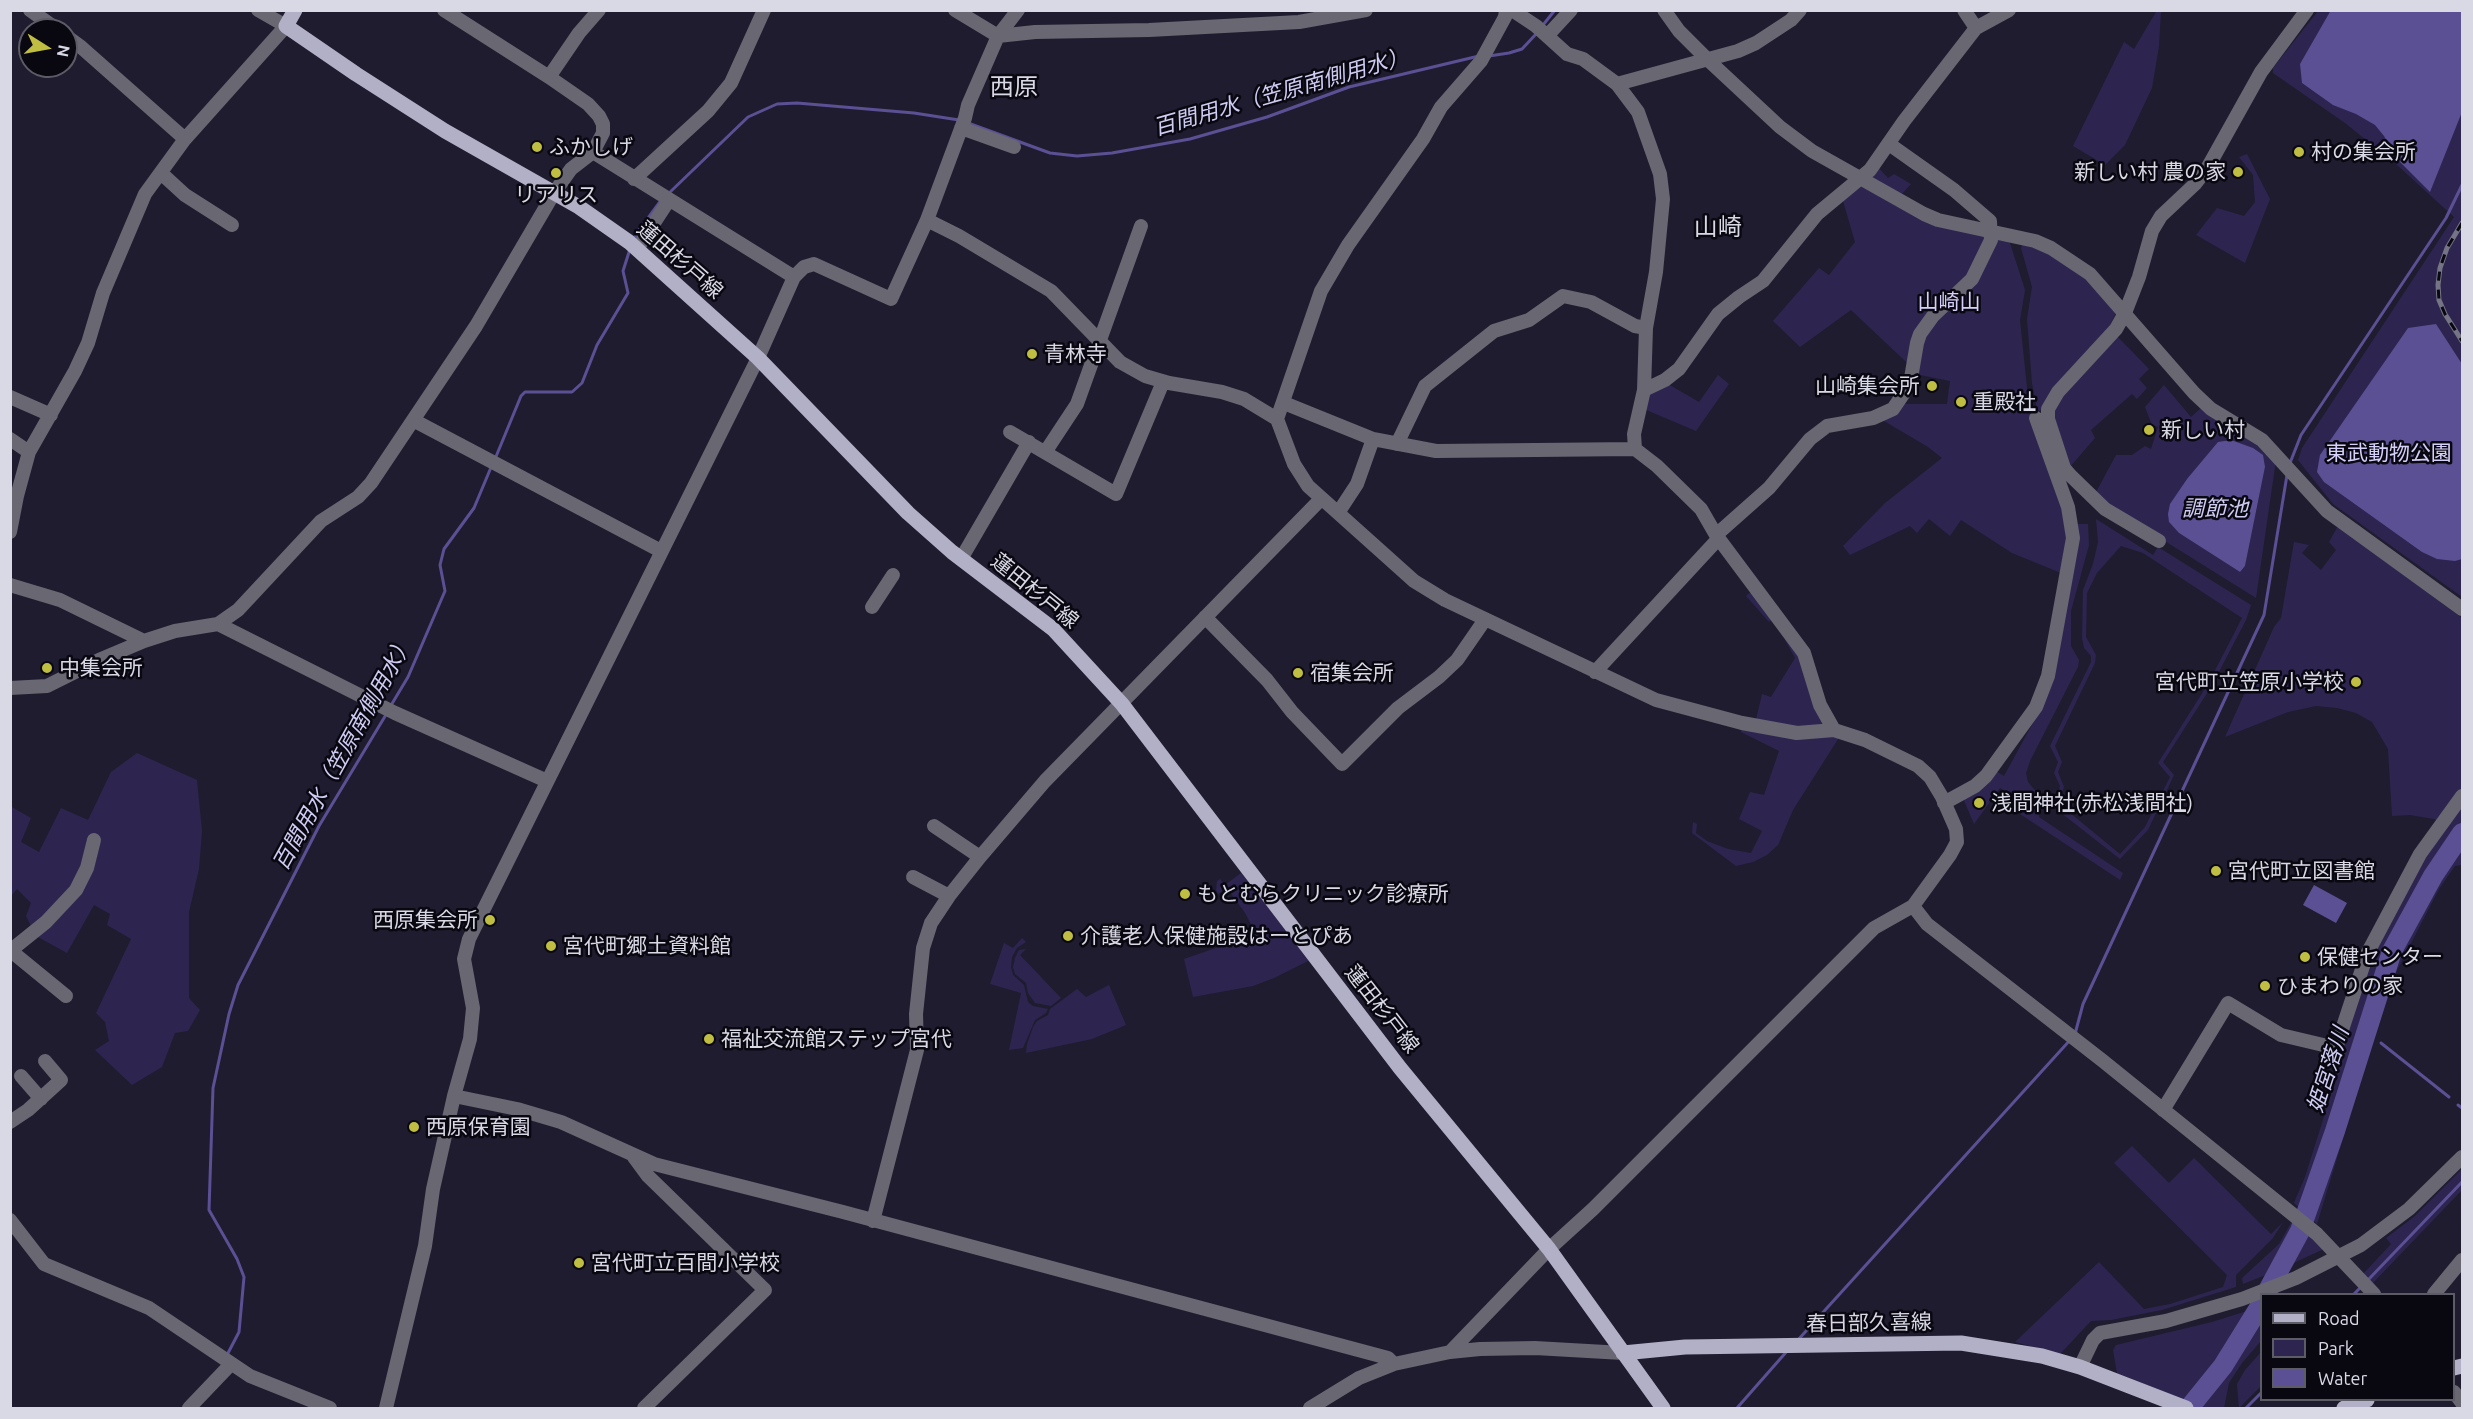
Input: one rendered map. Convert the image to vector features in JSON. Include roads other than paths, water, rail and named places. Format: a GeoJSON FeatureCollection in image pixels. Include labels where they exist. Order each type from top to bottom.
{"type":"FeatureCollection","features":[{"type":"Feature","properties":{"kind":"main road"},"geometry":{"type":"LineString","coordinates":[[286,26],[295,10]]}},
{"type":"Feature","properties":{"kind":"main road","name":"蓮田杉戸線"},"geometry":{"type":"LineString","coordinates":[[286,26],[445,131],[604,224],[637,249],[758,358],[908,513],[961,559],[1053,629],[1122,704],[1400,1068],[1549,1249],[1623,1353]]}},
{"type":"Feature","properties":{"kind":"main road","name":"春日部久喜線"},"geometry":{"type":"LineString","coordinates":[[1623,1353],[1685,1347],[1961,1343],[2032,1354],[2080,1367],[2180,1406]]}},
{"type":"Feature","properties":{"kind":"main road"},"geometry":{"type":"LineString","coordinates":[[1623,1353],[1663,1408]]}},
{"type":"Feature","properties":{"kind":"main road"},"geometry":{"type":"LineString","coordinates":[[2344,1408],[2364,1401]]}},
{"type":"Feature","properties":{"kind":"street"},"geometry":{"type":"LineString","coordinates":[[10,532],[29,452],[75,371],[88,343],[103,293],[145,195],[185,139],[286,26],[258,10]]}},
{"type":"Feature","properties":{"kind":"street"},"geometry":{"type":"LineString","coordinates":[[10,688],[47,686],[144,641],[175,632],[218,624],[238,610],[321,521],[358,497],[371,483],[476,326],[554,193],[571,169],[593,152],[603,133],[603,124],[599,116],[549,77],[444,10]]}},
{"type":"Feature","properties":{"kind":"street"},"geometry":{"type":"LineString","coordinates":[[549,77],[564,53],[599,10]]}},
{"type":"Feature","properties":{"kind":"street"},"geometry":{"type":"LineString","coordinates":[[634,179],[708,111],[731,83],[764,10]]}},
{"type":"Feature","properties":{"kind":"street"},"geometry":{"type":"LineString","coordinates":[[955,10],[998,36],[1035,32],[1149,30],[1289,23],[1366,10]]}},
{"type":"Feature","properties":{"kind":"street"},"geometry":{"type":"LineString","coordinates":[[386,1408],[425,1246],[433,1189],[454,1096],[470,1039],[473,1008],[464,958],[469,939],[758,358],[795,277],[804,267],[814,264],[891,299],[927,220],[962,128],[968,105],[998,36],[1018,10]]}},
{"type":"Feature","properties":{"kind":"street"},"geometry":{"type":"LineString","coordinates":[[1277,419],[1321,291],[1348,245],[1423,139],[1441,107],[1481,61],[1505,17],[1506,10]]}},
{"type":"Feature","properties":{"kind":"street"},"geometry":{"type":"LineString","coordinates":[[1512,10],[1567,54],[1583,59],[1617,84],[1638,112],[1660,174],[1663,199],[1656,272],[1646,328],[1644,390],[1634,434],[1635,449]]}},
{"type":"Feature","properties":{"kind":"street"},"geometry":{"type":"LineString","coordinates":[[1547,36],[1571,10]]}},
{"type":"Feature","properties":{"kind":"street"},"geometry":{"type":"LineString","coordinates":[[1664,10],[1679,31],[1707,59],[1788,134],[1812,151],[1859,180],[1938,220],[2017,236],[2051,248],[2090,274],[2194,393],[2211,409],[2262,440],[2327,511],[2463,609]]}},
{"type":"Feature","properties":{"kind":"street"},"geometry":{"type":"LineString","coordinates":[[1617,84],[1738,51],[1756,43],[1791,20],[1800,10]]}},
{"type":"Feature","properties":{"kind":"street"},"geometry":{"type":"LineString","coordinates":[[1964,10],[1976,28]]}},
{"type":"Feature","properties":{"kind":"street"},"geometry":{"type":"LineString","coordinates":[[1644,390],[1665,380],[1679,369],[1718,315],[1763,281],[1817,214],[1859,180],[1889,144],[1976,28],[2009,10]]}},
{"type":"Feature","properties":{"kind":"street"},"geometry":{"type":"LineString","coordinates":[[2159,541],[2105,508],[2064,468],[2048,419],[2048,409],[2058,392],[2116,329],[2139,277],[2152,231],[2161,216],[2195,184],[2208,167],[2261,72],[2307,10]]}},
{"type":"Feature","properties":{"kind":"street"},"geometry":{"type":"LineString","coordinates":[[78,45],[185,139]]}},
{"type":"Feature","properties":{"kind":"street"},"geometry":{"type":"LineString","coordinates":[[962,128],[1014,147]]}},
{"type":"Feature","properties":{"kind":"street"},"geometry":{"type":"LineString","coordinates":[[1595,672],[1717,536],[1769,488],[1810,439],[1827,426],[1872,418],[1893,410],[1910,384],[1920,334],[1933,316],[1972,279],[1991,240],[1990,221],[1954,190],[1889,144]]}},
{"type":"Feature","properties":{"kind":"street"},"geometry":{"type":"LineString","coordinates":[[593,152],[795,277]]}},
{"type":"Feature","properties":{"kind":"street"},"geometry":{"type":"LineString","coordinates":[[161,173],[185,195],[232,225]]}},
{"type":"Feature","properties":{"kind":"street"},"geometry":{"type":"LineString","coordinates":[[637,249],[669,200]]}},
{"type":"Feature","properties":{"kind":"street"},"geometry":{"type":"LineString","coordinates":[[927,220],[959,236],[1052,291],[1120,362],[1145,376],[1163,382],[1222,392],[1244,399],[1277,419],[1294,464],[1308,486],[1414,581],[1484,621],[1656,700],[1742,723],[1797,733],[1834,730],[1882,747],[1918,766],[1930,777],[1944,803],[1956,829],[1957,843],[1912,906],[1875,928],[1618,1184],[1549,1249],[1450,1352]]}},
{"type":"Feature","properties":{"kind":"street"},"geometry":{"type":"LineString","coordinates":[[1046,451],[1077,404],[1142,226]]}},
{"type":"Feature","properties":{"kind":"street"},"geometry":{"type":"LineString","coordinates":[[1397,444],[1425,386],[1494,331],[1529,320],[1563,296],[1591,302],[1635,326],[1646,328]]}},
{"type":"Feature","properties":{"kind":"street"},"geometry":{"type":"LineString","coordinates":[[1010,432],[1116,494],[1163,382]]}},
{"type":"Feature","properties":{"kind":"street"},"geometry":{"type":"LineString","coordinates":[[10,397],[51,415]]}},
{"type":"Feature","properties":{"kind":"street"},"geometry":{"type":"LineString","coordinates":[[1284,403],[1373,439],[1436,451],[1635,449],[1657,466],[1701,509],[1717,536],[1804,653],[1820,705],[1834,730]]}},
{"type":"Feature","properties":{"kind":"street"},"geometry":{"type":"LineString","coordinates":[[1944,803],[1975,786],[1986,776],[2036,707],[2044,688],[2073,546],[2067,507],[2036,418]]}},
{"type":"Feature","properties":{"kind":"street"},"geometry":{"type":"LineString","coordinates":[[413,420],[661,551]]}},
{"type":"Feature","properties":{"kind":"street"},"geometry":{"type":"LineString","coordinates":[[10,439],[29,452]]}},
{"type":"Feature","properties":{"kind":"street"},"geometry":{"type":"LineString","coordinates":[[1338,513],[1357,484],[1373,439]]}},
{"type":"Feature","properties":{"kind":"street"},"geometry":{"type":"LineString","coordinates":[[961,559],[1029,442]]}},
{"type":"Feature","properties":{"kind":"street"},"geometry":{"type":"LineString","coordinates":[[2067,507],[2090,494]]}},
{"type":"Feature","properties":{"kind":"street"},"geometry":{"type":"LineString","coordinates":[[873,1221],[917,1050],[916,1014],[923,948],[931,923],[980,857],[1045,781],[1321,499]]}},
{"type":"Feature","properties":{"kind":"street"},"geometry":{"type":"LineString","coordinates":[[872,607],[893,575]]}},
{"type":"Feature","properties":{"kind":"street"},"geometry":{"type":"LineString","coordinates":[[10,585],[60,600],[144,641]]}},
{"type":"Feature","properties":{"kind":"street"},"geometry":{"type":"LineString","coordinates":[[1206,617],[1267,680],[1292,712],[1342,764],[1398,708],[1439,677],[1457,660],[1484,621]]}},
{"type":"Feature","properties":{"kind":"street"},"geometry":{"type":"LineString","coordinates":[[218,624],[395,713],[547,781]]}},
{"type":"Feature","properties":{"kind":"street"},"geometry":{"type":"LineString","coordinates":[[2163,1110],[2228,1003],[2288,1038],[2336,1048],[2367,954],[2420,854],[2463,796]]}},
{"type":"Feature","properties":{"kind":"street"},"geometry":{"type":"LineString","coordinates":[[934,826],[980,857]]}},
{"type":"Feature","properties":{"kind":"street"},"geometry":{"type":"LineString","coordinates":[[66,996],[11,951],[46,922],[76,890],[87,868],[94,840]]}},
{"type":"Feature","properties":{"kind":"street"},"geometry":{"type":"LineString","coordinates":[[913,877],[949,896]]}},
{"type":"Feature","properties":{"kind":"street"},"geometry":{"type":"LineString","coordinates":[[1912,906],[1927,924],[2317,1234],[2367,1286]]}},
{"type":"Feature","properties":{"kind":"street"},"geometry":{"type":"LineString","coordinates":[[10,1122],[41,1099],[61,1080],[45,1061]]}},
{"type":"Feature","properties":{"kind":"street"},"geometry":{"type":"LineString","coordinates":[[21,1076],[41,1099]]}},
{"type":"Feature","properties":{"kind":"street"},"geometry":{"type":"LineString","coordinates":[[454,1096],[517,1109],[561,1122],[634,1157],[654,1164],[1388,1358],[1394,1364]]}},
{"type":"Feature","properties":{"kind":"street"},"geometry":{"type":"LineString","coordinates":[[634,1157],[648,1176],[765,1290],[644,1408]]}},
{"type":"Feature","properties":{"kind":"street"},"geometry":{"type":"LineString","coordinates":[[2080,1367],[2092,1340],[2100,1334],[2166,1321],[2250,1296],[2296,1278],[2361,1245],[2409,1209],[2463,1157]]}},
{"type":"Feature","properties":{"kind":"street"},"geometry":{"type":"LineString","coordinates":[[10,1220],[44,1264],[148,1308],[250,1376],[330,1408]]}},
{"type":"Feature","properties":{"kind":"street"},"geometry":{"type":"LineString","coordinates":[[2435,1293],[2463,1260]]}},
{"type":"Feature","properties":{"kind":"street"},"geometry":{"type":"LineString","coordinates":[[1310,1408],[1359,1378],[1394,1364],[1450,1352],[1535,1348],[1623,1353]]}},
{"type":"Feature","properties":{"kind":"street"},"geometry":{"type":"LineString","coordinates":[[189,1408],[231,1364]]}},
{"type":"Feature","properties":{"kind":"water"},"geometry":{"type":"Polygon","coordinates":[[[2331,10],[2462,11],[2462,112],[2430,192],[2397,159],[2375,125],[2333,105],[2302,83],[2300,64],[2331,10]]]}},
{"type":"Feature","properties":{"kind":"water"},"geometry":{"type":"Polygon","coordinates":[[[2436,324],[2462,364],[2462,559],[2455,561],[2437,559],[2422,552],[2324,482],[2317,472],[2320,455],[2408,328],[2436,324]]]}},
{"type":"Feature","properties":{"kind":"water","name":"調節池"},"geometry":{"type":"Polygon","coordinates":[[[2231,440],[2253,448],[2263,455],[2265,467],[2245,566],[2240,572],[2179,533],[2169,522],[2168,514],[2170,504],[2187,479],[2218,442],[2231,440]]]}},
{"type":"Feature","properties":{"kind":"water"},"geometry":{"type":"Polygon","coordinates":[[[2314,885],[2347,903],[2336,923],[2303,905],[2314,885]]]}},
{"type":"Feature","properties":{"kind":"waterway","name":"百間用水（笠原南側用水）"},"geometry":{"type":"LineString","coordinates":[[1543,25],[1555,10]]}},
{"type":"Feature","properties":{"kind":"waterway","name":"百間用水（笠原南側用水）"},"geometry":{"type":"LineString","coordinates":[[1489,56],[1522,49],[1537,33]]}},
{"type":"Feature","properties":{"kind":"waterway","name":"百間用水（笠原南側用水）"},"geometry":{"type":"LineString","coordinates":[[968,123],[1050,153],[1077,156],[1112,153],[1190,139],[1267,117],[1349,87],[1479,56]]}},
{"type":"Feature","properties":{"kind":"waterway","name":"百間用水（笠原南側用水）"},"geometry":{"type":"LineString","coordinates":[[667,195],[748,117],[777,104],[797,103],[914,113],[959,120]]}},
{"type":"Feature","properties":{"kind":"waterway"},"geometry":{"type":"LineString","coordinates":[[2290,463],[2301,435],[2446,218],[2462,185]]}},
{"type":"Feature","properties":{"kind":"waterway","name":"百間用水（笠原南側用水）"},"geometry":{"type":"LineString","coordinates":[[634,240],[662,199]]}},
{"type":"Feature","properties":{"kind":"waterway","name":"百間用水（笠原南側用水）"},"geometry":{"type":"LineString","coordinates":[[495,459],[521,396],[525,392],[572,392],[582,383],[597,345],[628,293],[623,271],[630,249]]}},
{"type":"Feature","properties":{"kind":"waterway","name":"百間用水（笠原南側用水）"},"geometry":{"type":"LineString","coordinates":[[390,707],[408,677],[445,591],[440,565],[444,549],[474,508],[492,465]]}},
{"type":"Feature","properties":{"kind":"waterway"},"geometry":{"type":"LineString","coordinates":[[2075,1034],[2083,1004],[2264,615],[2287,475]]}},
{"type":"Feature","properties":{"kind":"waterway","name":"百間用水（笠原南側用水）"},"geometry":{"type":"LineString","coordinates":[[227,1355],[239,1332],[244,1277],[237,1259],[209,1210],[213,1088],[229,1014],[238,985],[319,826],[387,713]]}},
{"type":"Feature","properties":{"kind":"waterway","name":"姫宮落川"},"geometry":{"type":"LineString","coordinates":[[2267,1293],[2300,1231],[2335,1131],[2392,951],[2433,876],[2462,833]]}},
{"type":"Feature","properties":{"kind":"waterway"},"geometry":{"type":"LineString","coordinates":[[1797,1341],[2071,1039]]}},
{"type":"Feature","properties":{"kind":"waterway"},"geometry":{"type":"LineString","coordinates":[[2381,1043],[2449,1097]]}},
{"type":"Feature","properties":{"kind":"waterway"},"geometry":{"type":"LineString","coordinates":[[2458,1105],[2462,1108]]}},
{"type":"Feature","properties":{"kind":"waterway"},"geometry":{"type":"LineString","coordinates":[[2368,1280],[2462,1182]]}},
{"type":"Feature","properties":{"kind":"waterway"},"geometry":{"type":"LineString","coordinates":[[2355,1293],[2361,1287]]}},
{"type":"Feature","properties":{"kind":"waterway","name":"姫宮落川"},"geometry":{"type":"LineString","coordinates":[[2189,1408],[2223,1366],[2260,1306]]}},
{"type":"Feature","properties":{"kind":"waterway"},"geometry":{"type":"LineString","coordinates":[[1737,1408],[1788,1350]]}},
{"type":"Feature","properties":{"kind":"waterway"},"geometry":{"type":"LineString","coordinates":[[2246,1408],[2260,1394]]}},
{"type":"Feature","properties":{"kind":"railway"},"geometry":{"type":"LineString","coordinates":[[2462,223],[2447,248],[2440,268],[2438,285],[2439,300],[2462,341]]}},
{"type":"Feature","properties":{"kind":"place","name":"ふかしげ"},"geometry":{"type":"Point","coordinates":[537,147]}},
{"type":"Feature","properties":{"kind":"place","name":"村の集会所"},"geometry":{"type":"Point","coordinates":[2299,152]}},
{"type":"Feature","properties":{"kind":"place","name":"新しい村 農の家"},"geometry":{"type":"Point","coordinates":[2238,172]}},
{"type":"Feature","properties":{"kind":"place","name":"リアリス"},"geometry":{"type":"Point","coordinates":[556,173]}},
{"type":"Feature","properties":{"kind":"place","name":"青林寺"},"geometry":{"type":"Point","coordinates":[1032,354]}},
{"type":"Feature","properties":{"kind":"place","name":"山崎集会所"},"geometry":{"type":"Point","coordinates":[1932,386]}},
{"type":"Feature","properties":{"kind":"place","name":"重殿社"},"geometry":{"type":"Point","coordinates":[1961,402]}},
{"type":"Feature","properties":{"kind":"place","name":"新しい村"},"geometry":{"type":"Point","coordinates":[2149,430]}},
{"type":"Feature","properties":{"kind":"place","name":"中集会所"},"geometry":{"type":"Point","coordinates":[47,668]}},
{"type":"Feature","properties":{"kind":"place","name":"宿集会所"},"geometry":{"type":"Point","coordinates":[1298,673]}},
{"type":"Feature","properties":{"kind":"place","name":"宮代町立笠原小学校"},"geometry":{"type":"Point","coordinates":[2356,682]}},
{"type":"Feature","properties":{"kind":"place","name":"浅間神社(赤松浅間社)"},"geometry":{"type":"Point","coordinates":[1979,803]}},
{"type":"Feature","properties":{"kind":"place","name":"宮代町立図書館"},"geometry":{"type":"Point","coordinates":[2216,871]}},
{"type":"Feature","properties":{"kind":"place","name":"もとむらクリニック診療所"},"geometry":{"type":"Point","coordinates":[1185,894]}},
{"type":"Feature","properties":{"kind":"place","name":"西原集会所"},"geometry":{"type":"Point","coordinates":[490,920]}},
{"type":"Feature","properties":{"kind":"place","name":"介護老人保健施設はーとぴあ"},"geometry":{"type":"Point","coordinates":[1068,936]}},
{"type":"Feature","properties":{"kind":"place","name":"宮代町郷土資料館"},"geometry":{"type":"Point","coordinates":[551,946]}},
{"type":"Feature","properties":{"kind":"place","name":"保健センター"},"geometry":{"type":"Point","coordinates":[2305,957]}},
{"type":"Feature","properties":{"kind":"place","name":"ひまわりの家"},"geometry":{"type":"Point","coordinates":[2265,986]}},
{"type":"Feature","properties":{"kind":"place","name":"福祉交流館ステップ宮代"},"geometry":{"type":"Point","coordinates":[709,1039]}},
{"type":"Feature","properties":{"kind":"place","name":"西原保育園"},"geometry":{"type":"Point","coordinates":[414,1127]}},
{"type":"Feature","properties":{"kind":"place","name":"宮代町立百間小学校"},"geometry":{"type":"Point","coordinates":[579,1263]}},
{"type":"Feature","properties":{"kind":"district","name":"西原"},"geometry":{"type":"Point","coordinates":[1014,87]}},
{"type":"Feature","properties":{"kind":"district","name":"山崎"},"geometry":{"type":"Point","coordinates":[1718,227]}},
{"type":"Feature","properties":{"kind":"park label","name":"山崎山"},"geometry":{"type":"Point","coordinates":[1949,302]}},
{"type":"Feature","properties":{"kind":"park label","name":"東武動物公園"},"geometry":{"type":"Point","coordinates":[2389,453]}}]}
